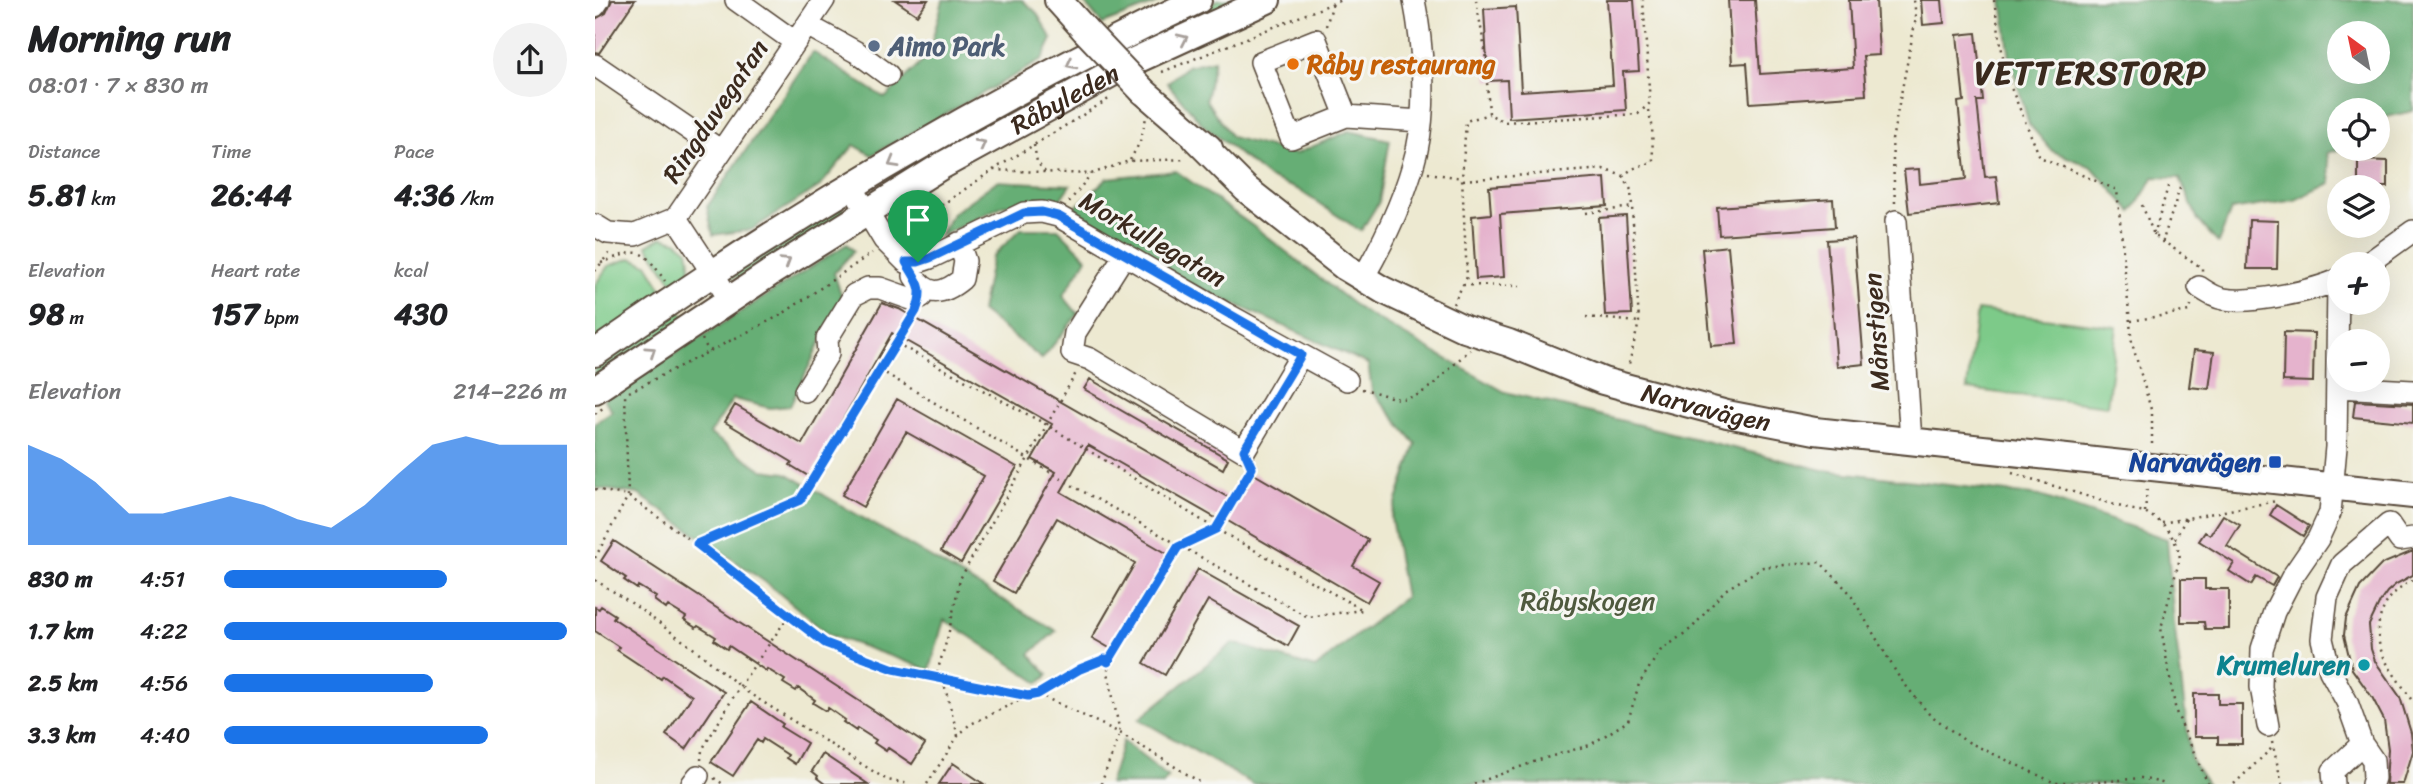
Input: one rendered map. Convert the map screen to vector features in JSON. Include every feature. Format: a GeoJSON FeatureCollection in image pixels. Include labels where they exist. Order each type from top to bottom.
{"type":"FeatureCollection","features":[{"type":"Feature","properties":{"kind":"main road","name":"Narvavägen"},"geometry":{"type":"LineString","coordinates":[[1058,0],[1145,103],[1315,227],[1367,272],[1465,329],[1509,343],[1603,381],[1749,419],[1815,431],[2413,495]]}},
{"type":"Feature","properties":{"kind":"main road","name":"Råbyleden"},"geometry":{"type":"LineString","coordinates":[[595,353],[713,274],[852,187],[994,104],[1198,0]]}},
{"type":"Feature","properties":{"kind":"main road","name":"Råbyleden"},"geometry":{"type":"LineString","coordinates":[[595,390],[867,211],[943,165],[1132,62],[1267,0]]}},
{"type":"Feature","properties":{"kind":"main road","name":"Narvavägen"},"geometry":{"type":"LineString","coordinates":[[1367,272],[1451,309],[1509,343]]}},
{"type":"Feature","properties":{"kind":"street"},"geometry":{"type":"LineString","coordinates":[[595,6],[599,0]]}},
{"type":"Feature","properties":{"kind":"street"},"geometry":{"type":"LineString","coordinates":[[736,0],[801,33],[858,52],[888,75]]}},
{"type":"Feature","properties":{"kind":"street","name":"Ringduvegatan"},"geometry":{"type":"LineString","coordinates":[[624,235],[635,235],[676,219],[824,0]]}},
{"type":"Feature","properties":{"kind":"street"},"geometry":{"type":"LineString","coordinates":[[1367,272],[1403,195],[1417,150],[1421,121],[1421,50],[1414,0]]}},
{"type":"Feature","properties":{"kind":"street"},"geometry":{"type":"LineString","coordinates":[[1346,116],[1316,40],[1261,62],[1290,138],[1346,116],[1421,121]]}},
{"type":"Feature","properties":{"kind":"street"},"geometry":{"type":"LineString","coordinates":[[595,65],[722,151]]}},
{"type":"Feature","properties":{"kind":"street"},"geometry":{"type":"LineString","coordinates":[[852,187],[884,240],[906,262],[921,292]]}},
{"type":"Feature","properties":{"kind":"street","name":"Morkullegatan"},"geometry":{"type":"LineString","coordinates":[[906,262],[930,258],[1024,213],[1042,212],[1058,216],[1347,380]]}},
{"type":"Feature","properties":{"kind":"street","name":"Ringduvegatan"},"geometry":{"type":"LineString","coordinates":[[676,219],[730,300]]}},
{"type":"Feature","properties":{"kind":"street","name":"Månstigen"},"geometry":{"type":"LineString","coordinates":[[1896,221],[1911,441]]}},
{"type":"Feature","properties":{"kind":"street"},"geometry":{"type":"LineString","coordinates":[[595,225],[608,233],[624,235]]}},
{"type":"Feature","properties":{"kind":"street"},"geometry":{"type":"LineString","coordinates":[[2384,252],[2413,231]]}},
{"type":"Feature","properties":{"kind":"street"},"geometry":{"type":"LineString","coordinates":[[805,391],[828,354],[827,339],[854,295],[867,288],[880,288],[914,300],[921,292],[951,289],[962,279],[965,261],[959,243]]}},
{"type":"Feature","properties":{"kind":"street"},"geometry":{"type":"LineString","coordinates":[[1125,254],[1075,333],[1072,353],[1090,359],[1244,450],[1301,355]]}},
{"type":"Feature","properties":{"kind":"street"},"geometry":{"type":"LineString","coordinates":[[2199,287],[2220,299],[2232,300],[2256,299],[2327,285]]}},
{"type":"Feature","properties":{"kind":"street"},"geometry":{"type":"LineString","coordinates":[[2390,390],[2413,391]]}},
{"type":"Feature","properties":{"kind":"street"},"geometry":{"type":"LineString","coordinates":[[2267,726],[2261,688],[2262,649],[2274,612],[2330,513],[2337,392]]}},
{"type":"Feature","properties":{"kind":"street"},"geometry":{"type":"LineString","coordinates":[[2372,784],[2373,760],[2362,744],[2347,702],[2330,671],[2322,639],[2327,597],[2342,564],[2389,524],[2400,540],[2413,538]]}},
{"type":"Feature","properties":{"kind":"street"},"geometry":{"type":"LineString","coordinates":[[2314,544],[2342,564]]}},
{"type":"Feature","properties":{"kind":"street"},"geometry":{"type":"LineString","coordinates":[[2334,784],[2333,771],[2362,744]]}},
{"type":"Feature","properties":{"kind":"path"},"geometry":{"type":"LineString","coordinates":[[1161,72],[1341,0]]}},
{"type":"Feature","properties":{"kind":"path"},"geometry":{"type":"LineString","coordinates":[[1476,0],[1485,50],[1489,114]]}},
{"type":"Feature","properties":{"kind":"path"},"geometry":{"type":"LineString","coordinates":[[1451,309],[1467,277],[1463,179],[1466,121],[1489,114],[1504,122],[1638,114],[1650,103],[1643,0]]}},
{"type":"Feature","properties":{"kind":"path"},"geometry":{"type":"LineString","coordinates":[[1896,221],[1892,140],[1916,18],[1914,0]]}},
{"type":"Feature","properties":{"kind":"path"},"geometry":{"type":"LineString","coordinates":[[1994,0],[2006,75],[2040,157],[2117,190],[2132,343],[2152,413],[2152,447]]}},
{"type":"Feature","properties":{"kind":"path"},"geometry":{"type":"LineString","coordinates":[[993,170],[1113,97]]}},
{"type":"Feature","properties":{"kind":"path"},"geometry":{"type":"LineString","coordinates":[[1129,161],[1140,142],[1145,103]]}},
{"type":"Feature","properties":{"kind":"path"},"geometry":{"type":"LineString","coordinates":[[1623,176],[1632,169],[1653,161],[1652,124],[1647,107]]}},
{"type":"Feature","properties":{"kind":"path"},"geometry":{"type":"LineString","coordinates":[[1034,145],[1037,162],[1045,172]]}},
{"type":"Feature","properties":{"kind":"path"},"geometry":{"type":"LineString","coordinates":[[1426,173],[1463,179],[1603,169],[1623,176],[1631,190],[1633,207],[1639,322],[1623,386]]}},
{"type":"Feature","properties":{"kind":"path"},"geometry":{"type":"LineString","coordinates":[[1058,216],[1091,174]]}},
{"type":"Feature","properties":{"kind":"path"},"geometry":{"type":"LineString","coordinates":[[2154,235],[2169,183]]}},
{"type":"Feature","properties":{"kind":"path"},"geometry":{"type":"LineString","coordinates":[[2162,243],[2180,188]]}},
{"type":"Feature","properties":{"kind":"path"},"geometry":{"type":"LineString","coordinates":[[2131,321],[2189,311],[2199,287],[2202,268],[2154,235],[2142,205]]}},
{"type":"Feature","properties":{"kind":"path"},"geometry":{"type":"LineString","coordinates":[[1586,213],[1633,207]]}},
{"type":"Feature","properties":{"kind":"path"},"geometry":{"type":"LineString","coordinates":[[595,271],[624,235]]}},
{"type":"Feature","properties":{"kind":"path"},"geometry":{"type":"LineString","coordinates":[[1463,285],[1520,286]]}},
{"type":"Feature","properties":{"kind":"path"},"geometry":{"type":"LineString","coordinates":[[697,544],[800,500],[916,311],[921,292]]}},
{"type":"Feature","properties":{"kind":"path"},"geometry":{"type":"LineString","coordinates":[[1586,317],[1639,322]]}},
{"type":"Feature","properties":{"kind":"path"},"geometry":{"type":"LineString","coordinates":[[880,370],[1028,459],[1308,617],[1363,610],[1216,529],[1047,425],[896,343]]}},
{"type":"Feature","properties":{"kind":"path"},"geometry":{"type":"LineString","coordinates":[[1347,380],[1363,389],[1396,399],[1413,396],[1447,374],[1460,357],[1476,346]]}},
{"type":"Feature","properties":{"kind":"path"},"geometry":{"type":"LineString","coordinates":[[935,679],[948,636],[960,579],[1076,374],[1072,353]]}},
{"type":"Feature","properties":{"kind":"path"},"geometry":{"type":"LineString","coordinates":[[595,558],[628,496],[625,394]]}},
{"type":"Feature","properties":{"kind":"path"},"geometry":{"type":"LineString","coordinates":[[1101,784],[1120,733],[1108,662],[1180,546],[1216,529],[1252,468],[1244,450]]}},
{"type":"Feature","properties":{"kind":"path"},"geometry":{"type":"LineString","coordinates":[[2005,471],[2145,512],[2162,523],[2175,539],[2181,558],[2161,628],[2176,712],[2208,784]]}},
{"type":"Feature","properties":{"kind":"path"},"geometry":{"type":"LineString","coordinates":[[595,489],[628,496],[697,544],[825,643],[894,669],[1028,696]]}},
{"type":"Feature","properties":{"kind":"path"},"geometry":{"type":"LineString","coordinates":[[2145,512],[2147,489]]}},
{"type":"Feature","properties":{"kind":"path"},"geometry":{"type":"LineString","coordinates":[[2162,523],[2277,501]]}},
{"type":"Feature","properties":{"kind":"path"},"geometry":{"type":"LineString","coordinates":[[2175,539],[2186,518]]}},
{"type":"Feature","properties":{"kind":"path"},"geometry":{"type":"LineString","coordinates":[[1474,784],[1590,745],[1628,721],[1639,684],[1660,651],[1692,628],[1725,590],[1763,567],[1820,562],[1849,592],[1899,677],[1928,713],[1964,740],[2055,783],[2141,778],[2166,784]]}},
{"type":"Feature","properties":{"kind":"path"},"geometry":{"type":"LineString","coordinates":[[595,580],[630,602],[740,686],[887,780],[910,784]]}},
{"type":"Feature","properties":{"kind":"path"},"geometry":{"type":"LineString","coordinates":[[2413,580],[2395,591],[2379,619],[2381,650],[2413,703]]}},
{"type":"Feature","properties":{"kind":"path"},"geometry":{"type":"LineString","coordinates":[[695,780],[702,750],[740,686],[790,614]]}},
{"type":"Feature","properties":{"kind":"path"},"geometry":{"type":"LineString","coordinates":[[926,784],[958,736],[969,725],[1028,696],[1038,694],[1080,669],[1105,659],[1108,662]]}},
{"type":"Feature","properties":{"kind":"path"},"geometry":{"type":"LineString","coordinates":[[943,680],[958,736]]}},
{"type":"Feature","properties":{"kind":"path"},"geometry":{"type":"LineString","coordinates":[[1038,694],[1120,733],[1203,784]]}},
{"type":"Feature","properties":{"kind":"path"},"geometry":{"type":"LineString","coordinates":[[2267,726],[2282,784]]}},
{"type":"Feature","properties":{"kind":"path"},"geometry":{"type":"LineString","coordinates":[[2234,784],[2273,747]]}},
{"type":"Feature","properties":{"kind":"green space"},"geometry":{"type":"Polygon","coordinates":[[[943,0],[1022,0],[1036,12],[1052,39],[1042,60],[872,155],[854,145],[820,186],[751,230],[713,235],[707,207],[813,52],[885,98],[928,56],[943,0]]]}},
{"type":"Feature","properties":{"kind":"green space"},"geometry":{"type":"Polygon","coordinates":[[[1082,0],[1166,0],[1102,24],[1082,0]]]}},
{"type":"Feature","properties":{"kind":"green space"},"geometry":{"type":"Polygon","coordinates":[[[1218,0],[1244,0],[882,190],[883,185],[985,119],[1118,47],[1218,0]]]}},
{"type":"Feature","properties":{"kind":"green space"},"geometry":{"type":"Polygon","coordinates":[[[2002,0],[2413,0],[2413,111],[2390,116],[2390,98],[2327,98],[2327,161],[2330,175],[2327,175],[2327,185],[2295,200],[2231,210],[2218,243],[2198,220],[2180,178],[2154,177],[2132,212],[2092,167],[2052,151],[2029,124],[2010,59],[2002,0]]]}},
{"type":"Feature","properties":{"kind":"green space"},"geometry":{"type":"Polygon","coordinates":[[[1214,60],[1206,100],[1231,137],[1295,154],[1349,131],[1390,140],[1379,202],[1361,231],[1297,189],[1269,178],[1203,125],[1167,83],[1187,66],[1214,60]]]}},
{"type":"Feature","properties":{"kind":"green space","name":"Råbyskogen"},"geometry":{"type":"Polygon","coordinates":[[[1176,171],[1257,229],[1362,311],[1505,392],[1823,470],[2040,496],[2167,539],[2191,760],[2207,784],[1253,784],[1139,719],[1233,643],[1315,668],[1405,597],[1391,518],[1416,444],[1372,391],[1368,364],[1188,283],[1070,212],[1107,178],[1176,171]]]}},
{"type":"Feature","properties":{"kind":"green space"},"geometry":{"type":"Polygon","coordinates":[[[997,181],[1070,185],[1057,204],[1004,205],[939,237],[953,213],[997,181]]]}},
{"type":"Feature","properties":{"kind":"green space"},"geometry":{"type":"Polygon","coordinates":[[[842,207],[845,213],[747,275],[732,278],[729,276],[842,207]]]}},
{"type":"Feature","properties":{"kind":"green space"},"geometry":{"type":"Polygon","coordinates":[[[1021,229],[1058,229],[1087,258],[1063,296],[1078,314],[1042,359],[981,311],[992,257],[1021,229]]]}},
{"type":"Feature","properties":{"kind":"green space"},"geometry":{"type":"Polygon","coordinates":[[[662,237],[676,241],[688,250],[689,272],[677,289],[647,245],[662,237]]]}},
{"type":"Feature","properties":{"kind":"green space"},"geometry":{"type":"Polygon","coordinates":[[[847,244],[854,251],[834,273],[842,297],[790,406],[770,408],[733,399],[710,434],[763,470],[786,473],[1056,631],[1030,654],[1048,675],[1039,683],[944,619],[930,670],[830,635],[768,584],[638,494],[595,488],[595,423],[612,411],[604,399],[847,244]]]}},
{"type":"Feature","properties":{"kind":"green space"},"geometry":{"type":"Polygon","coordinates":[[[631,258],[647,264],[665,294],[595,341],[595,285],[608,266],[631,258]]]}},
{"type":"Feature","properties":{"kind":"green space"},"geometry":{"type":"Polygon","coordinates":[[[676,305],[687,321],[595,384],[595,361],[676,305]]]}},
{"type":"Feature","properties":{"kind":"green space"},"geometry":{"type":"Polygon","coordinates":[[[1977,310],[2117,327],[2107,406],[1967,389],[1977,310]]]}},
{"type":"Feature","properties":{"kind":"green space"},"geometry":{"type":"Polygon","coordinates":[[[1123,741],[1168,777],[1163,784],[1109,784],[1123,741]]]}},
{"type":"Feature","properties":{"kind":"building"},"geometry":{"type":"Polygon","coordinates":[[[612,0],[635,0],[599,53],[595,52],[595,19],[606,13],[612,0]]]}},
{"type":"Feature","properties":{"kind":"building"},"geometry":{"type":"Polygon","coordinates":[[[895,0],[928,0],[917,15],[895,0]]]}},
{"type":"Feature","properties":{"kind":"building"},"geometry":{"type":"Polygon","coordinates":[[[1607,0],[1634,0],[1639,71],[1623,72],[1626,110],[1509,118],[1507,80],[1488,81],[1484,9],[1516,7],[1521,91],[1613,85],[1607,0]]]}},
{"type":"Feature","properties":{"kind":"building"},"geometry":{"type":"Polygon","coordinates":[[[1728,0],[1755,0],[1760,74],[1853,68],[1849,0],[1876,0],[1879,55],[1863,56],[1866,95],[1750,103],[1747,63],[1732,64],[1728,0]]]}},
{"type":"Feature","properties":{"kind":"building"},"geometry":{"type":"Polygon","coordinates":[[[1921,0],[1942,0],[1944,23],[1923,25],[1921,0]]]}},
{"type":"Feature","properties":{"kind":"building"},"geometry":{"type":"Polygon","coordinates":[[[1976,33],[1983,101],[1977,101],[1985,177],[1996,176],[1999,203],[1909,213],[1904,170],[1919,169],[1920,184],[1966,179],[1958,102],[1964,101],[1957,35],[1976,33]]]}},
{"type":"Feature","properties":{"kind":"building"},"geometry":{"type":"Polygon","coordinates":[[[2358,161],[2388,161],[2388,175],[2358,175],[2358,161]]]}},
{"type":"Feature","properties":{"kind":"building"},"geometry":{"type":"Polygon","coordinates":[[[1605,178],[1607,206],[1500,214],[1504,277],[1476,279],[1472,216],[1491,214],[1489,187],[1605,178]]]}},
{"type":"Feature","properties":{"kind":"building"},"geometry":{"type":"Polygon","coordinates":[[[1833,199],[1835,227],[1719,235],[1717,207],[1833,199]]]}},
{"type":"Feature","properties":{"kind":"building"},"geometry":{"type":"Polygon","coordinates":[[[1626,216],[1632,314],[1605,315],[1599,218],[1626,216]]]}},
{"type":"Feature","properties":{"kind":"building"},"geometry":{"type":"Polygon","coordinates":[[[2249,220],[2278,221],[2277,269],[2247,269],[2249,220]]]}},
{"type":"Feature","properties":{"kind":"building"},"geometry":{"type":"Polygon","coordinates":[[[1854,238],[1864,364],[1837,367],[1827,240],[1854,238]]]}},
{"type":"Feature","properties":{"kind":"building"},"geometry":{"type":"Polygon","coordinates":[[[1728,246],[1737,344],[1711,346],[1702,249],[1728,246]]]}},
{"type":"Feature","properties":{"kind":"building"},"geometry":{"type":"Polygon","coordinates":[[[882,303],[899,309],[1236,502],[1254,474],[1368,540],[1353,566],[1379,581],[1367,602],[1221,517],[1219,520],[1088,445],[1061,492],[1168,554],[1113,650],[1092,638],[1135,563],[1057,518],[1014,593],[993,581],[1056,472],[1032,459],[1052,424],[892,333],[810,477],[790,465],[792,462],[725,422],[735,405],[802,444],[882,303]]]}},
{"type":"Feature","properties":{"kind":"building"},"geometry":{"type":"Polygon","coordinates":[[[2284,332],[2314,333],[2313,382],[2283,381],[2284,332]]]}},
{"type":"Feature","properties":{"kind":"building"},"geometry":{"type":"Polygon","coordinates":[[[2194,350],[2214,352],[2209,389],[2189,387],[2194,350]]]}},
{"type":"Feature","properties":{"kind":"building"},"geometry":{"type":"Polygon","coordinates":[[[1090,379],[1228,459],[1223,469],[1084,389],[1090,379]]]}},
{"type":"Feature","properties":{"kind":"building"},"geometry":{"type":"Polygon","coordinates":[[[897,399],[1017,467],[961,563],[941,551],[984,476],[906,432],[863,507],[842,495],[897,399]]]}},
{"type":"Feature","properties":{"kind":"building"},"geometry":{"type":"Polygon","coordinates":[[[2355,401],[2413,404],[2413,423],[2353,417],[2355,401]]]}},
{"type":"Feature","properties":{"kind":"building"},"geometry":{"type":"Polygon","coordinates":[[[2276,505],[2309,526],[2303,536],[2270,515],[2276,505]]]}},
{"type":"Feature","properties":{"kind":"building"},"geometry":{"type":"Polygon","coordinates":[[[2223,515],[2240,525],[2227,546],[2277,577],[2272,586],[2256,577],[2251,585],[2229,571],[2234,563],[2199,541],[2205,532],[2210,535],[2223,515]]]}},
{"type":"Feature","properties":{"kind":"building"},"geometry":{"type":"Polygon","coordinates":[[[614,541],[925,744],[912,764],[888,748],[886,751],[874,743],[876,740],[857,728],[856,731],[828,708],[826,711],[813,703],[815,700],[798,688],[796,691],[783,683],[785,680],[767,669],[766,671],[729,646],[727,649],[714,640],[716,637],[698,626],[696,628],[684,620],[686,617],[668,606],[666,609],[654,600],[656,597],[624,580],[626,578],[601,561],[614,541]]]}},
{"type":"Feature","properties":{"kind":"building","name":"Krumeluren"},"geometry":{"type":"Polygon","coordinates":[[[2413,551],[2413,575],[2387,592],[2369,625],[2375,661],[2400,697],[2411,733],[2413,751],[2403,784],[2386,784],[2388,749],[2384,720],[2352,669],[2344,635],[2346,618],[2360,587],[2382,564],[2413,551]]]}},
{"type":"Feature","properties":{"kind":"building"},"geometry":{"type":"Polygon","coordinates":[[[1198,569],[1299,626],[1288,646],[1208,600],[1165,675],[1144,663],[1198,569]]]}},
{"type":"Feature","properties":{"kind":"building"},"geometry":{"type":"Polygon","coordinates":[[[2181,579],[2205,579],[2205,589],[2229,589],[2229,629],[2205,629],[2204,622],[2181,622],[2181,579]]]}},
{"type":"Feature","properties":{"kind":"building"},"geometry":{"type":"Polygon","coordinates":[[[601,606],[615,615],[613,618],[724,692],[686,749],[666,735],[692,696],[617,650],[619,647],[595,631],[595,607],[599,609],[601,606]]]}},
{"type":"Feature","properties":{"kind":"building"},"geometry":{"type":"Polygon","coordinates":[[[2194,694],[2218,694],[2218,704],[2242,704],[2242,744],[2218,744],[2218,737],[2194,737],[2194,694]]]}},
{"type":"Feature","properties":{"kind":"building"},"geometry":{"type":"Polygon","coordinates":[[[751,702],[783,724],[781,727],[807,743],[795,764],[786,758],[788,755],[763,739],[761,743],[757,740],[733,776],[711,762],[751,702]]]}},
{"type":"Feature","properties":{"kind":"building"},"geometry":{"type":"Polygon","coordinates":[[[823,754],[868,784],[825,784],[812,771],[823,754]]]}},
{"type":"Feature","properties":{"kind":"building"},"geometry":{"type":"Polygon","coordinates":[[[953,763],[984,784],[939,784],[953,763]]]}},
{"type":"Feature","properties":{"kind":"place","name":"Aimo Park"},"geometry":{"type":"Point","coordinates":[874,46]}},
{"type":"Feature","properties":{"kind":"place","name":"Råby restaurang"},"geometry":{"type":"Point","coordinates":[1293,64]}},
{"type":"Feature","properties":{"kind":"place","name":"Narvavägen"},"geometry":{"type":"Point","coordinates":[2275,462]}},
{"type":"Feature","properties":{"kind":"place","name":"Krumeluren"},"geometry":{"type":"Point","coordinates":[2364,665]}},
{"type":"Feature","properties":{"kind":"district","name":"VETTERSTORP"},"geometry":{"type":"Point","coordinates":[2091,73]}},
{"type":"Feature","properties":{"kind":"route"},"geometry":{"type":"LineString","coordinates":[[1042,212],[1058,216],[1301,355],[1244,450],[1252,468],[1221,523],[1216,529],[1178,547],[1108,662],[1105,659],[1080,669],[1038,694],[1028,696],[935,679],[894,669],[825,643],[697,544],[800,500],[916,311],[921,287],[906,262],[918,262],[1024,213],[1042,212]]}}]}
